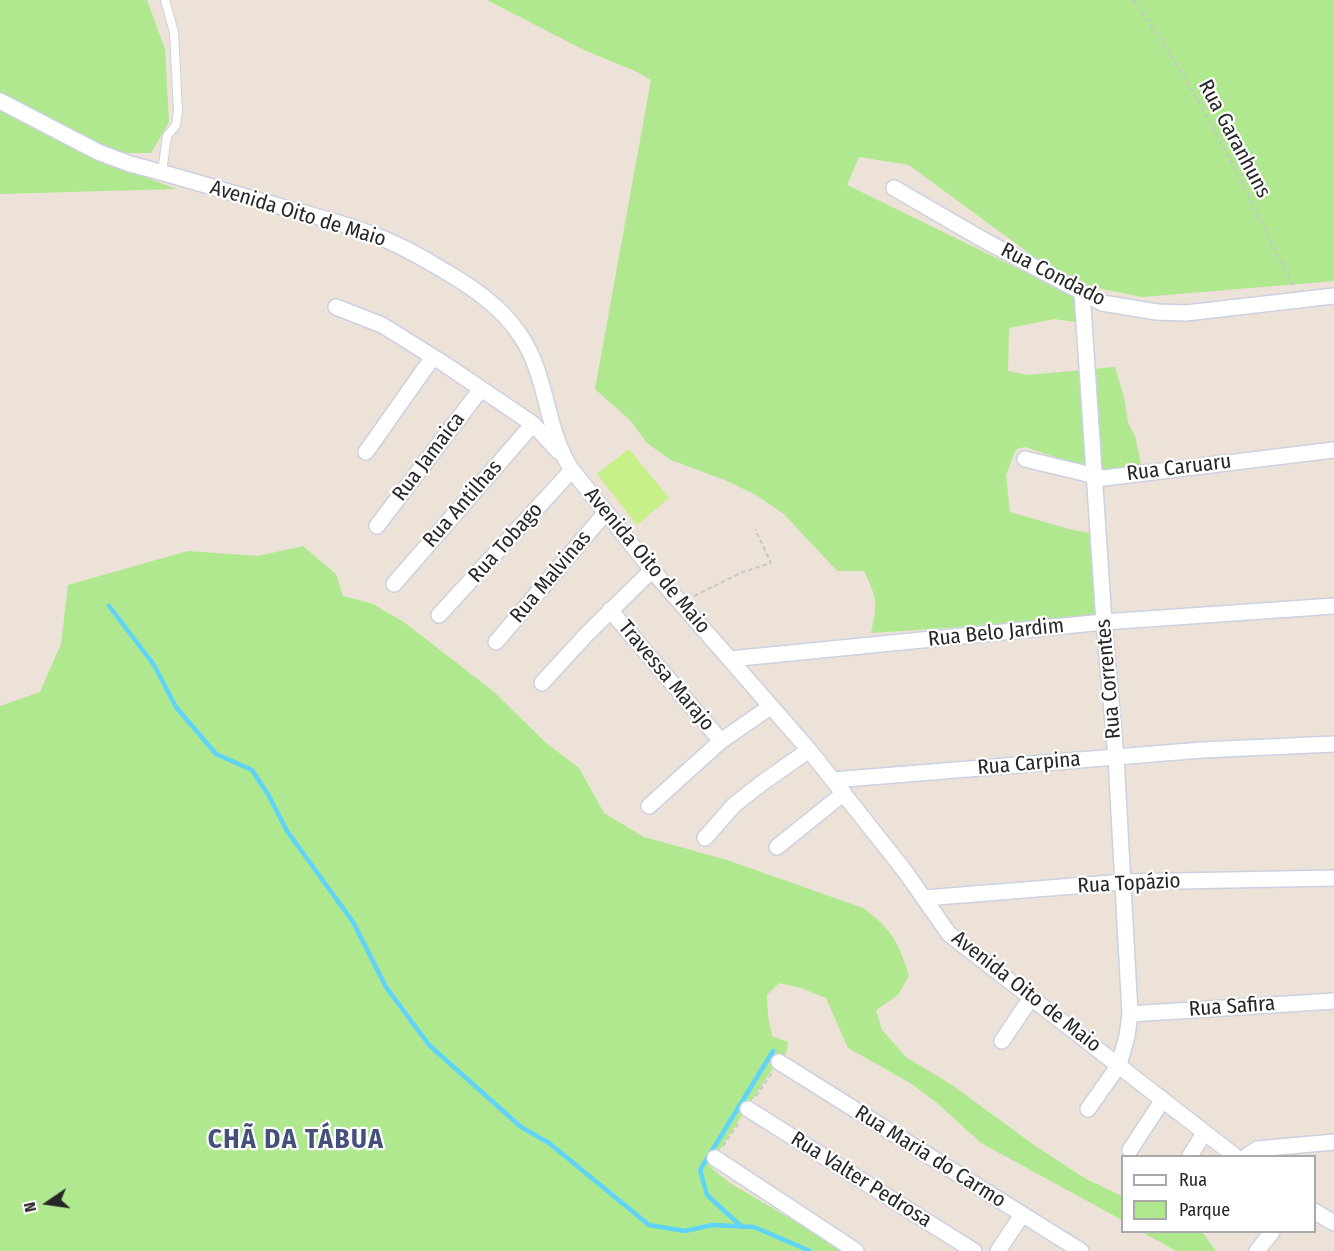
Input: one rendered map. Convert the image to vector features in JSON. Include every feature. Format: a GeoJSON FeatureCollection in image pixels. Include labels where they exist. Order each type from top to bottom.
{"type":"FeatureCollection","features":[{"type":"Feature","properties":{"kind":"street","name":"Avenida Oito de Maio"},"geometry":{"type":"LineString","coordinates":[[0,101],[98,152],[130,164],[324,218],[380,237],[427,260],[490,301],[521,336],[540,380],[561,454],[572,470],[652,570],[809,750],[941,923],[955,939],[1234,1155]]}},
{"type":"Feature","properties":{"kind":"street","name":"Rua Condado"},"geometry":{"type":"LineString","coordinates":[[894,188],[980,238],[1102,303],[1157,312],[1186,313],[1300,298],[1334,296]]}},
{"type":"Feature","properties":{"kind":"street","name":"Rua Correntes"},"geometry":{"type":"LineString","coordinates":[[1082,292],[1093,475],[1124,882],[1130,1014],[1119,1065]]}},
{"type":"Feature","properties":{"kind":"street"},"geometry":{"type":"LineString","coordinates":[[336,307],[382,325],[433,357],[533,424],[561,454]]}},
{"type":"Feature","properties":{"kind":"street"},"geometry":{"type":"LineString","coordinates":[[366,452],[433,357]]}},
{"type":"Feature","properties":{"kind":"street","name":"Rua Jamaica"},"geometry":{"type":"LineString","coordinates":[[377,526],[481,389]]}},
{"type":"Feature","properties":{"kind":"street","name":"Rua Antilhas"},"geometry":{"type":"LineString","coordinates":[[394,584],[533,424]]}},
{"type":"Feature","properties":{"kind":"street","name":"Rua Caruaru"},"geometry":{"type":"LineString","coordinates":[[1025,459],[1104,478],[1334,450]]}},
{"type":"Feature","properties":{"kind":"street","name":"Rua Tobago"},"geometry":{"type":"LineString","coordinates":[[438,615],[489,563],[572,470]]}},
{"type":"Feature","properties":{"kind":"street","name":"Rua Malvinas"},"geometry":{"type":"LineString","coordinates":[[496,642],[606,512]]}},
{"type":"Feature","properties":{"kind":"street"},"geometry":{"type":"LineString","coordinates":[[542,683],[610,610],[652,570]]}},
{"type":"Feature","properties":{"kind":"street","name":"Rua Belo Jardim"},"geometry":{"type":"LineString","coordinates":[[730,659],[1104,622],[1334,606]]}},
{"type":"Feature","properties":{"kind":"street","name":"Travessa Marajo"},"geometry":{"type":"LineString","coordinates":[[610,610],[721,741]]}},
{"type":"Feature","properties":{"kind":"street"},"geometry":{"type":"LineString","coordinates":[[649,806],[721,741],[770,707]]}},
{"type":"Feature","properties":{"kind":"street","name":"Rua Carpina"},"geometry":{"type":"LineString","coordinates":[[832,780],[1202,750],[1334,744]]}},
{"type":"Feature","properties":{"kind":"street"},"geometry":{"type":"LineString","coordinates":[[705,838],[734,806],[809,750]]}},
{"type":"Feature","properties":{"kind":"street"},"geometry":{"type":"LineString","coordinates":[[777,847],[844,793]]}},
{"type":"Feature","properties":{"kind":"street","name":"Rua Topázio"},"geometry":{"type":"LineString","coordinates":[[924,898],[1124,882],[1334,878]]}},
{"type":"Feature","properties":{"kind":"street"},"geometry":{"type":"LineString","coordinates":[[1002,1041],[1031,998]]}},
{"type":"Feature","properties":{"kind":"street","name":"Rua Safira"},"geometry":{"type":"LineString","coordinates":[[1130,1014],[1334,1001]]}},
{"type":"Feature","properties":{"kind":"street","name":"Rua Maria do Carmo"},"geometry":{"type":"LineString","coordinates":[[779,1062],[1081,1251]]}},
{"type":"Feature","properties":{"kind":"street"},"geometry":{"type":"LineString","coordinates":[[1088,1109],[1119,1065]]}},
{"type":"Feature","properties":{"kind":"street"},"geometry":{"type":"LineString","coordinates":[[1130,1150],[1162,1101]]}},
{"type":"Feature","properties":{"kind":"street","name":"Rua Valter Pedrosa"},"geometry":{"type":"LineString","coordinates":[[748,1109],[974,1251]]}},
{"type":"Feature","properties":{"kind":"street"},"geometry":{"type":"LineString","coordinates":[[1191,1155],[1204,1133]]}},
{"type":"Feature","properties":{"kind":"street"},"geometry":{"type":"LineString","coordinates":[[1248,1155],[1257,1149],[1334,1142]]}},
{"type":"Feature","properties":{"kind":"street"},"geometry":{"type":"LineString","coordinates":[[715,1158],[856,1251]]}},
{"type":"Feature","properties":{"kind":"street"},"geometry":{"type":"LineString","coordinates":[[1316,1212],[1334,1223]]}},
{"type":"Feature","properties":{"kind":"street"},"geometry":{"type":"LineString","coordinates":[[998,1251],[1022,1215]]}},
{"type":"Feature","properties":{"kind":"street"},"geometry":{"type":"LineString","coordinates":[[1257,1251],[1271,1233]]}},
{"type":"Feature","properties":{"kind":"lane"},"geometry":{"type":"LineString","coordinates":[[162,172],[166,136],[176,125],[178,111],[174,32],[165,0]]}},
{"type":"Feature","properties":{"kind":"path","name":"Rua Garanhuns"},"geometry":{"type":"LineString","coordinates":[[1133,0],[1209,120],[1300,298]]}},
{"type":"Feature","properties":{"kind":"path"},"geometry":{"type":"LineString","coordinates":[[681,603],[743,572],[771,563],[755,530]]}},
{"type":"Feature","properties":{"kind":"green space"},"geometry":{"type":"Polygon","coordinates":[[[0,0],[147,0],[165,49],[169,122],[151,153],[83,153],[176,189],[0,194],[0,0]]]}},
{"type":"Feature","properties":{"kind":"green space"},"geometry":{"type":"Polygon","coordinates":[[[487,0],[1334,0],[1334,281],[1142,297],[1083,285],[1045,265],[909,165],[859,157],[847,185],[1074,296],[1076,322],[1054,319],[1009,328],[1008,371],[1028,375],[1115,367],[1142,469],[1103,473],[1025,447],[1016,449],[1006,475],[1010,512],[1089,533],[1097,618],[871,633],[875,601],[864,571],[837,571],[784,514],[756,495],[725,480],[671,460],[647,443],[630,420],[595,389],[651,80],[584,50],[487,0]]]}},
{"type":"Feature","properties":{"kind":"green space"},"geometry":{"type":"Polygon","coordinates":[[[629,449],[669,498],[637,525],[597,474],[629,449]]]}},
{"type":"Feature","properties":{"kind":"green space"},"geometry":{"type":"Polygon","coordinates":[[[303,546],[336,574],[343,596],[373,604],[405,623],[493,691],[546,743],[579,768],[604,813],[644,837],[727,860],[863,908],[873,915],[893,937],[902,954],[909,976],[898,995],[876,1010],[882,1030],[906,1057],[952,1085],[1034,1145],[1086,1179],[1121,1196],[1121,1219],[981,1143],[937,1103],[912,1084],[848,1048],[826,998],[801,988],[779,983],[767,995],[768,1016],[772,1036],[788,1042],[784,1058],[780,1057],[709,1166],[730,1183],[845,1251],[0,1251],[0,706],[40,692],[61,644],[68,585],[188,551],[258,556],[303,546]]]}},
{"type":"Feature","properties":{"kind":"green space"},"geometry":{"type":"Polygon","coordinates":[[[1144,1233],[1203,1233],[1216,1251],[1176,1251],[1144,1233]]]}},
{"type":"Feature","properties":{"kind":"waterway"},"geometry":{"type":"LineString","coordinates":[[109,606],[154,665],[176,707],[216,754],[252,770],[269,796],[287,831],[353,922],[386,987],[429,1045],[521,1127],[549,1143],[649,1225],[685,1231],[712,1225],[754,1227],[810,1251]]}},
{"type":"Feature","properties":{"kind":"waterway"},"geometry":{"type":"LineString","coordinates":[[742,1227],[707,1195],[700,1170],[773,1051]]}},
{"type":"Feature","properties":{"kind":"district","name":"CHÃ DA TÁBUA"},"geometry":{"type":"Point","coordinates":[296,1140]}}]}
